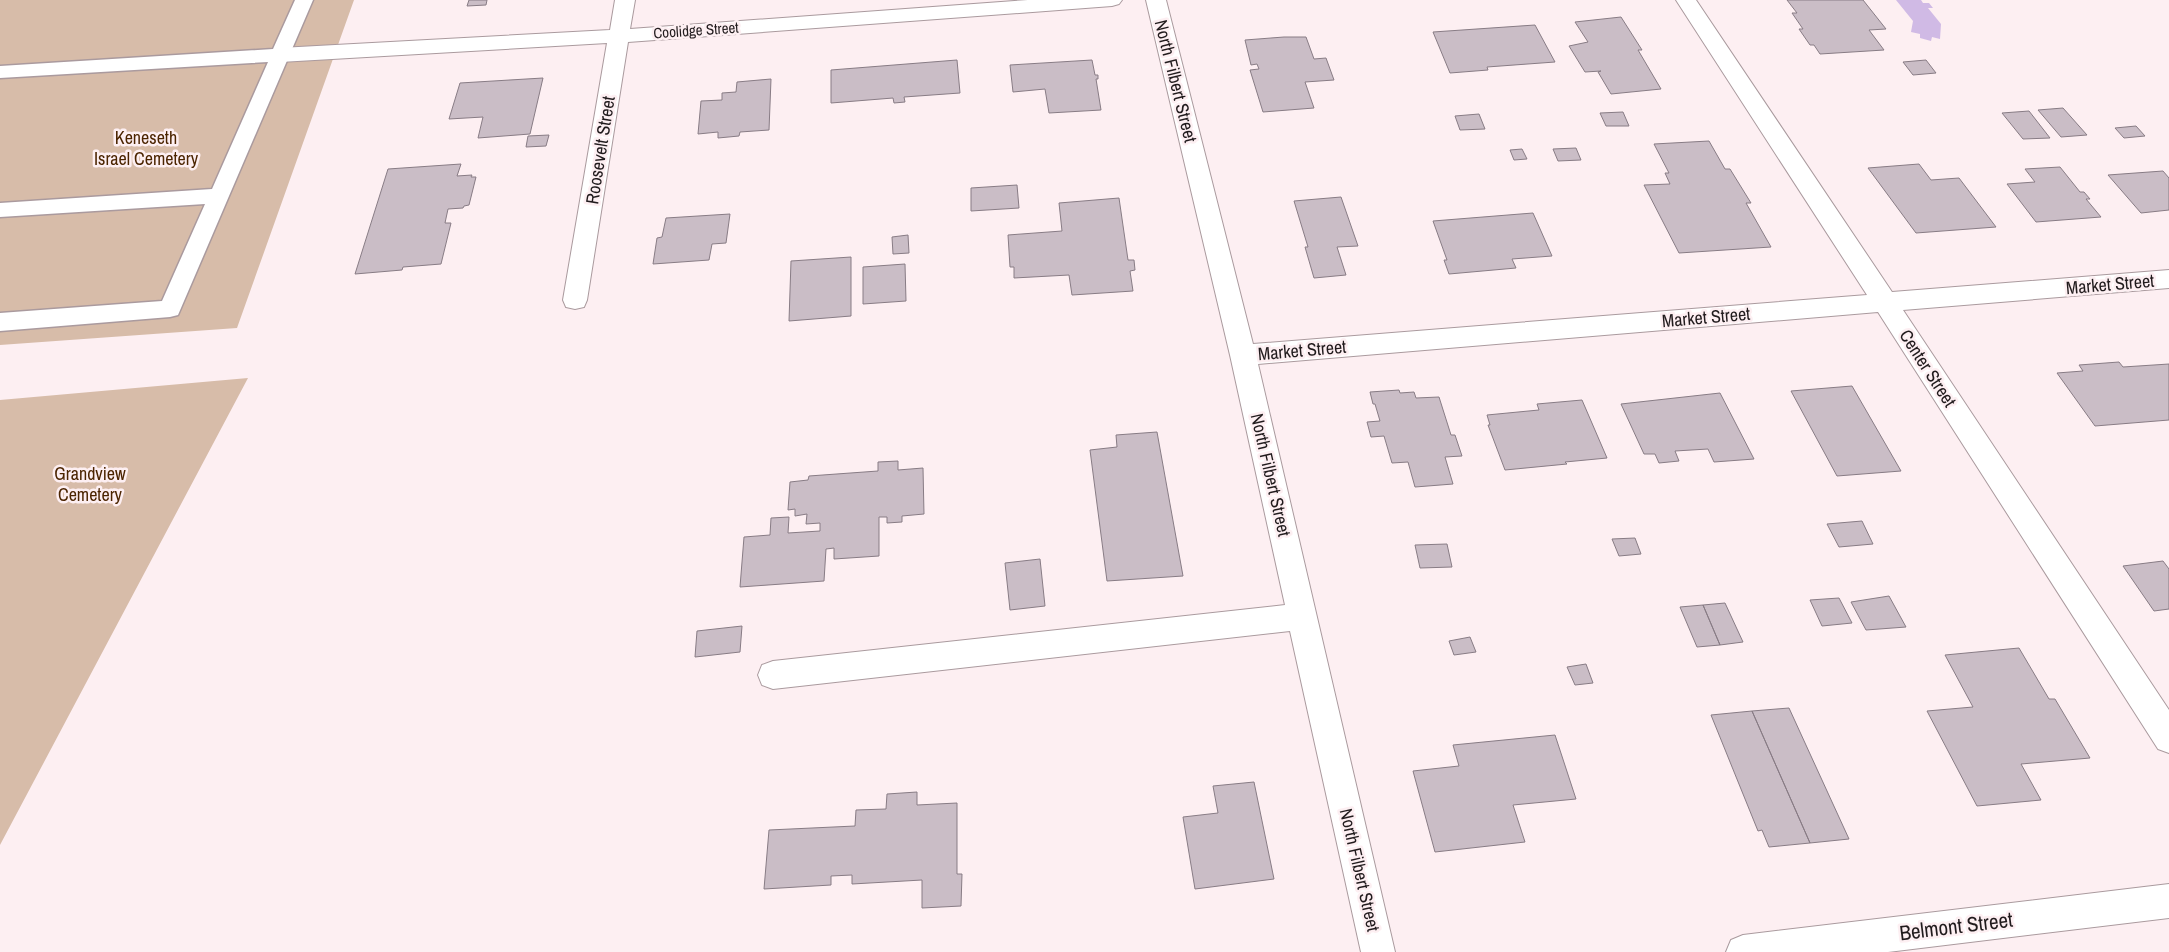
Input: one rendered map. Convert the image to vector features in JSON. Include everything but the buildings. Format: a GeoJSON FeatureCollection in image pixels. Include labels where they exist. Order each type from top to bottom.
{"type":"FeatureCollection","features":[{"type":"Feature","properties":{"kind":"street","name":"Roosevelt Street"},"geometry":{"type":"LineString","coordinates":[[575,300],[625,0]]}},
{"type":"Feature","properties":{"kind":"street","name":"Coolidge Street"},"geometry":{"type":"LineString","coordinates":[[280,55],[619,36],[1112,0]]}},
{"type":"Feature","properties":{"kind":"street","name":"North Filbert Street"},"geometry":{"type":"LineString","coordinates":[[1156,0],[1243,355],[1378,952]]}},
{"type":"Feature","properties":{"kind":"street","name":"Center Street"},"geometry":{"type":"LineString","coordinates":[[1686,0],[2052,556],[2169,738]]}},
{"type":"Feature","properties":{"kind":"street","name":"Market Street"},"geometry":{"type":"LineString","coordinates":[[1243,355],[2169,279]]}},
{"type":"Feature","properties":{"kind":"street"},"geometry":{"type":"LineString","coordinates":[[773,675],[1303,616]]}},
{"type":"Feature","properties":{"kind":"street","name":"Belmont Street"},"geometry":{"type":"LineString","coordinates":[[1744,952],[2169,901]]}},
{"type":"Feature","properties":{"kind":"lane"},"geometry":{"type":"LineString","coordinates":[[0,322],[170,309],[304,0]]}},
{"type":"Feature","properties":{"kind":"lane"},"geometry":{"type":"LineString","coordinates":[[0,72],[280,55]]}},
{"type":"Feature","properties":{"kind":"lane"},"geometry":{"type":"LineString","coordinates":[[0,210],[219,196]]}},
{"type":"Feature","properties":{"kind":"green space","name":"Keneseth Israel Cemetery"},"geometry":{"type":"Polygon","coordinates":[[[0,0],[354,0],[237,328],[0,345],[0,0]]]}},
{"type":"Feature","properties":{"kind":"green space","name":"Grandview Cemetery"},"geometry":{"type":"Polygon","coordinates":[[[248,378],[0,845],[0,400],[248,378]]]}},
{"type":"Feature","properties":{"kind":"shaded area"},"geometry":{"type":"Polygon","coordinates":[[[1896,0],[1921,0],[1923,3],[1929,3],[1933,8],[1928,8],[1941,24],[1940,39],[1932,37],[1931,41],[1920,38],[1920,34],[1911,32],[1913,21],[1896,0]]]}}]}
